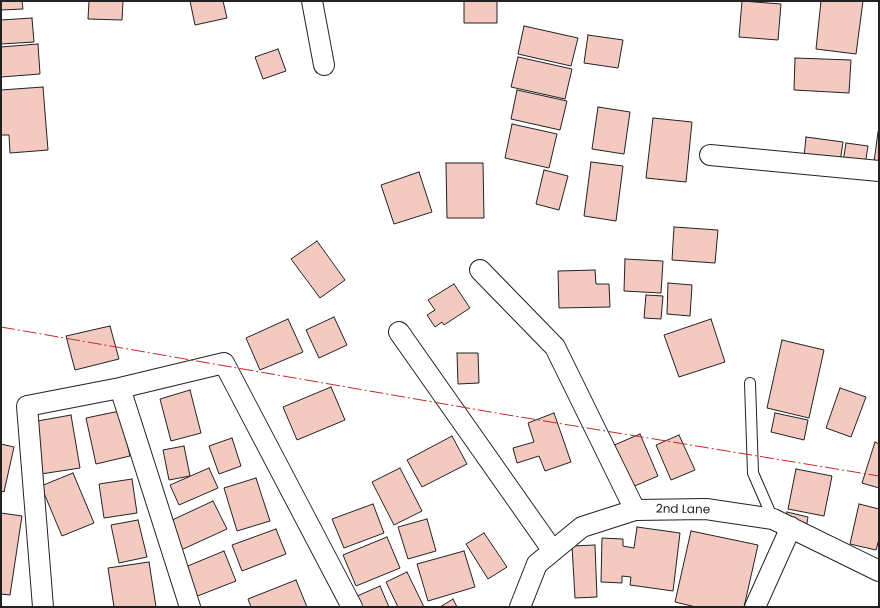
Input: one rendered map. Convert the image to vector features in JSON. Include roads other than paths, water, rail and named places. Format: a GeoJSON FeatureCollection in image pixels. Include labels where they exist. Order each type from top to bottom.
{"type":"FeatureCollection","features":[{"type":"Feature","properties":{"kind":"street"},"geometry":{"type":"LineString","coordinates":[[312,1],[324,65]]}},
{"type":"Feature","properties":{"kind":"street"},"geometry":{"type":"LineString","coordinates":[[710,155],[879,171]]}},
{"type":"Feature","properties":{"kind":"street"},"geometry":{"type":"LineString","coordinates":[[480,270],[555,347],[634,510]]}},
{"type":"Feature","properties":{"kind":"street"},"geometry":{"type":"LineString","coordinates":[[399,332],[553,551]]}},
{"type":"Feature","properties":{"kind":"street"},"geometry":{"type":"LineString","coordinates":[[43,607],[27,406],[120,388],[224,363],[352,607]]}},
{"type":"Feature","properties":{"kind":"street"},"geometry":{"type":"LineString","coordinates":[[120,388],[190,607]]}},
{"type":"Feature","properties":{"kind":"street","name":"2nd Lane"},"geometry":{"type":"LineString","coordinates":[[520,607],[537,564],[582,528],[634,510],[706,509],[782,523],[879,571]]}},
{"type":"Feature","properties":{"kind":"street"},"geometry":{"type":"LineString","coordinates":[[755,607],[782,523]]}},
{"type":"Feature","properties":{"kind":"lane"},"geometry":{"type":"LineString","coordinates":[[750,383],[753,472],[782,523]]}}]}
